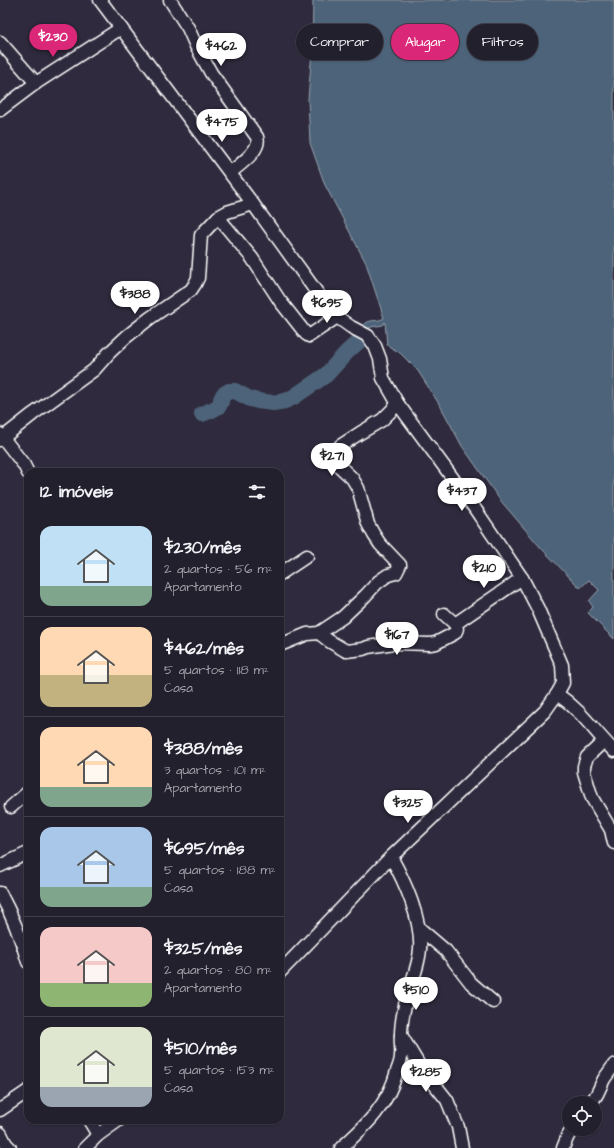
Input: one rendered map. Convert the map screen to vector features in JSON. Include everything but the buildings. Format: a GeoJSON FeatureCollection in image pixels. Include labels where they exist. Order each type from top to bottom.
{"type":"FeatureCollection","features":[{"type":"Feature","properties":{"kind":"street"},"geometry":{"type":"LineString","coordinates":[[100,0],[253,204],[323,301],[337,317],[351,327],[368,336],[375,346],[380,359],[383,378],[398,404],[471,504],[522,578],[538,609],[562,665],[563,683],[545,710],[391,857],[284,968]]}},
{"type":"Feature","properties":{"kind":"street"},"geometry":{"type":"LineString","coordinates":[[170,0],[188,28],[211,73],[257,137],[258,145],[255,151],[230,173]]}},
{"type":"Feature","properties":{"kind":"street"},"geometry":{"type":"LineString","coordinates":[[0,110],[36,83],[121,28]]}},
{"type":"Feature","properties":{"kind":"street"},"geometry":{"type":"LineString","coordinates":[[0,42],[36,83]]}},
{"type":"Feature","properties":{"kind":"street"},"geometry":{"type":"LineString","coordinates":[[26,468],[1,437],[94,370],[126,337],[150,318],[191,290],[196,284],[198,278],[201,235],[218,217],[227,212],[253,204]]}},
{"type":"Feature","properties":{"kind":"street"},"geometry":{"type":"LineString","coordinates":[[218,217],[252,258],[280,301],[306,334],[309,336],[337,317]]}},
{"type":"Feature","properties":{"kind":"street"},"geometry":{"type":"LineString","coordinates":[[284,643],[306,634],[319,633],[343,617],[365,596],[373,586],[388,575],[396,573],[400,565],[380,544],[374,535],[368,524],[358,488],[352,478],[337,464],[336,461],[340,453],[340,446],[382,420],[398,404]]}},
{"type":"Feature","properties":{"kind":"street"},"geometry":{"type":"LineString","coordinates":[[284,571],[307,556]]}},
{"type":"Feature","properties":{"kind":"street"},"geometry":{"type":"LineString","coordinates":[[455,624],[522,578]]}},
{"type":"Feature","properties":{"kind":"street"},"geometry":{"type":"LineString","coordinates":[[319,633],[346,651],[363,650],[368,647],[394,643],[430,644],[436,643],[455,633],[457,629],[455,624],[444,614]]}},
{"type":"Feature","properties":{"kind":"street"},"geometry":{"type":"LineString","coordinates":[[557,694],[568,701],[614,751]]}},
{"type":"Feature","properties":{"kind":"street"},"geometry":{"type":"LineString","coordinates":[[604,741],[587,758],[584,766],[584,772],[592,798],[611,830],[614,843]]}},
{"type":"Feature","properties":{"kind":"street"},"geometry":{"type":"LineString","coordinates":[[11,807],[24,796]]}},
{"type":"Feature","properties":{"kind":"street"},"geometry":{"type":"LineString","coordinates":[[0,866],[24,854]]}},
{"type":"Feature","properties":{"kind":"street"},"geometry":{"type":"LineString","coordinates":[[341,1148],[362,1129],[381,1107],[394,1081],[402,1056],[401,1034],[405,1005],[416,972],[420,949],[419,928],[404,880],[391,857]]}},
{"type":"Feature","properties":{"kind":"street"},"geometry":{"type":"LineString","coordinates":[[0,893],[12,916],[24,950]]}},
{"type":"Feature","properties":{"kind":"street"},"geometry":{"type":"LineString","coordinates":[[419,928],[446,951],[471,983],[493,1002]]}},
{"type":"Feature","properties":{"kind":"street"},"geometry":{"type":"LineString","coordinates":[[401,1034],[419,1065],[446,1100],[458,1127],[462,1148]]}},
{"type":"Feature","properties":{"kind":"street"},"geometry":{"type":"LineString","coordinates":[[596,1096],[604,1079],[614,1065]]}},
{"type":"Feature","properties":{"kind":"street"},"geometry":{"type":"LineString","coordinates":[[0,1110],[24,1094]]}},
{"type":"Feature","properties":{"kind":"street"},"geometry":{"type":"LineString","coordinates":[[91,1124],[98,1135]]}},
{"type":"Feature","properties":{"kind":"street"},"geometry":{"type":"LineString","coordinates":[[85,1148],[98,1135],[113,1124]]}},
{"type":"Feature","properties":{"kind":"street"},"geometry":{"type":"LineString","coordinates":[[0,1133],[10,1148]]}},
{"type":"Feature","properties":{"kind":"street"},"geometry":{"type":"LineString","coordinates":[[563,1148],[568,1136]]}},
{"type":"Feature","properties":{"kind":"water"},"geometry":{"type":"Polygon","coordinates":[[[313,0],[614,0],[614,639],[588,613],[593,607],[589,601],[599,590],[589,580],[580,588],[541,548],[500,500],[462,446],[441,407],[418,371],[400,353],[387,345],[385,322],[383,325],[371,327],[365,331],[361,346],[343,356],[355,342],[364,324],[384,318],[366,263],[325,185],[310,143],[308,99],[311,60],[383,60],[383,24],[313,24],[313,0]]]}},
{"type":"Feature","properties":{"kind":"waterway"},"geometry":{"type":"LineString","coordinates":[[202,414],[219,406],[223,395],[229,391],[235,391],[250,399],[273,403],[292,398],[326,375],[358,342]]}}]}
